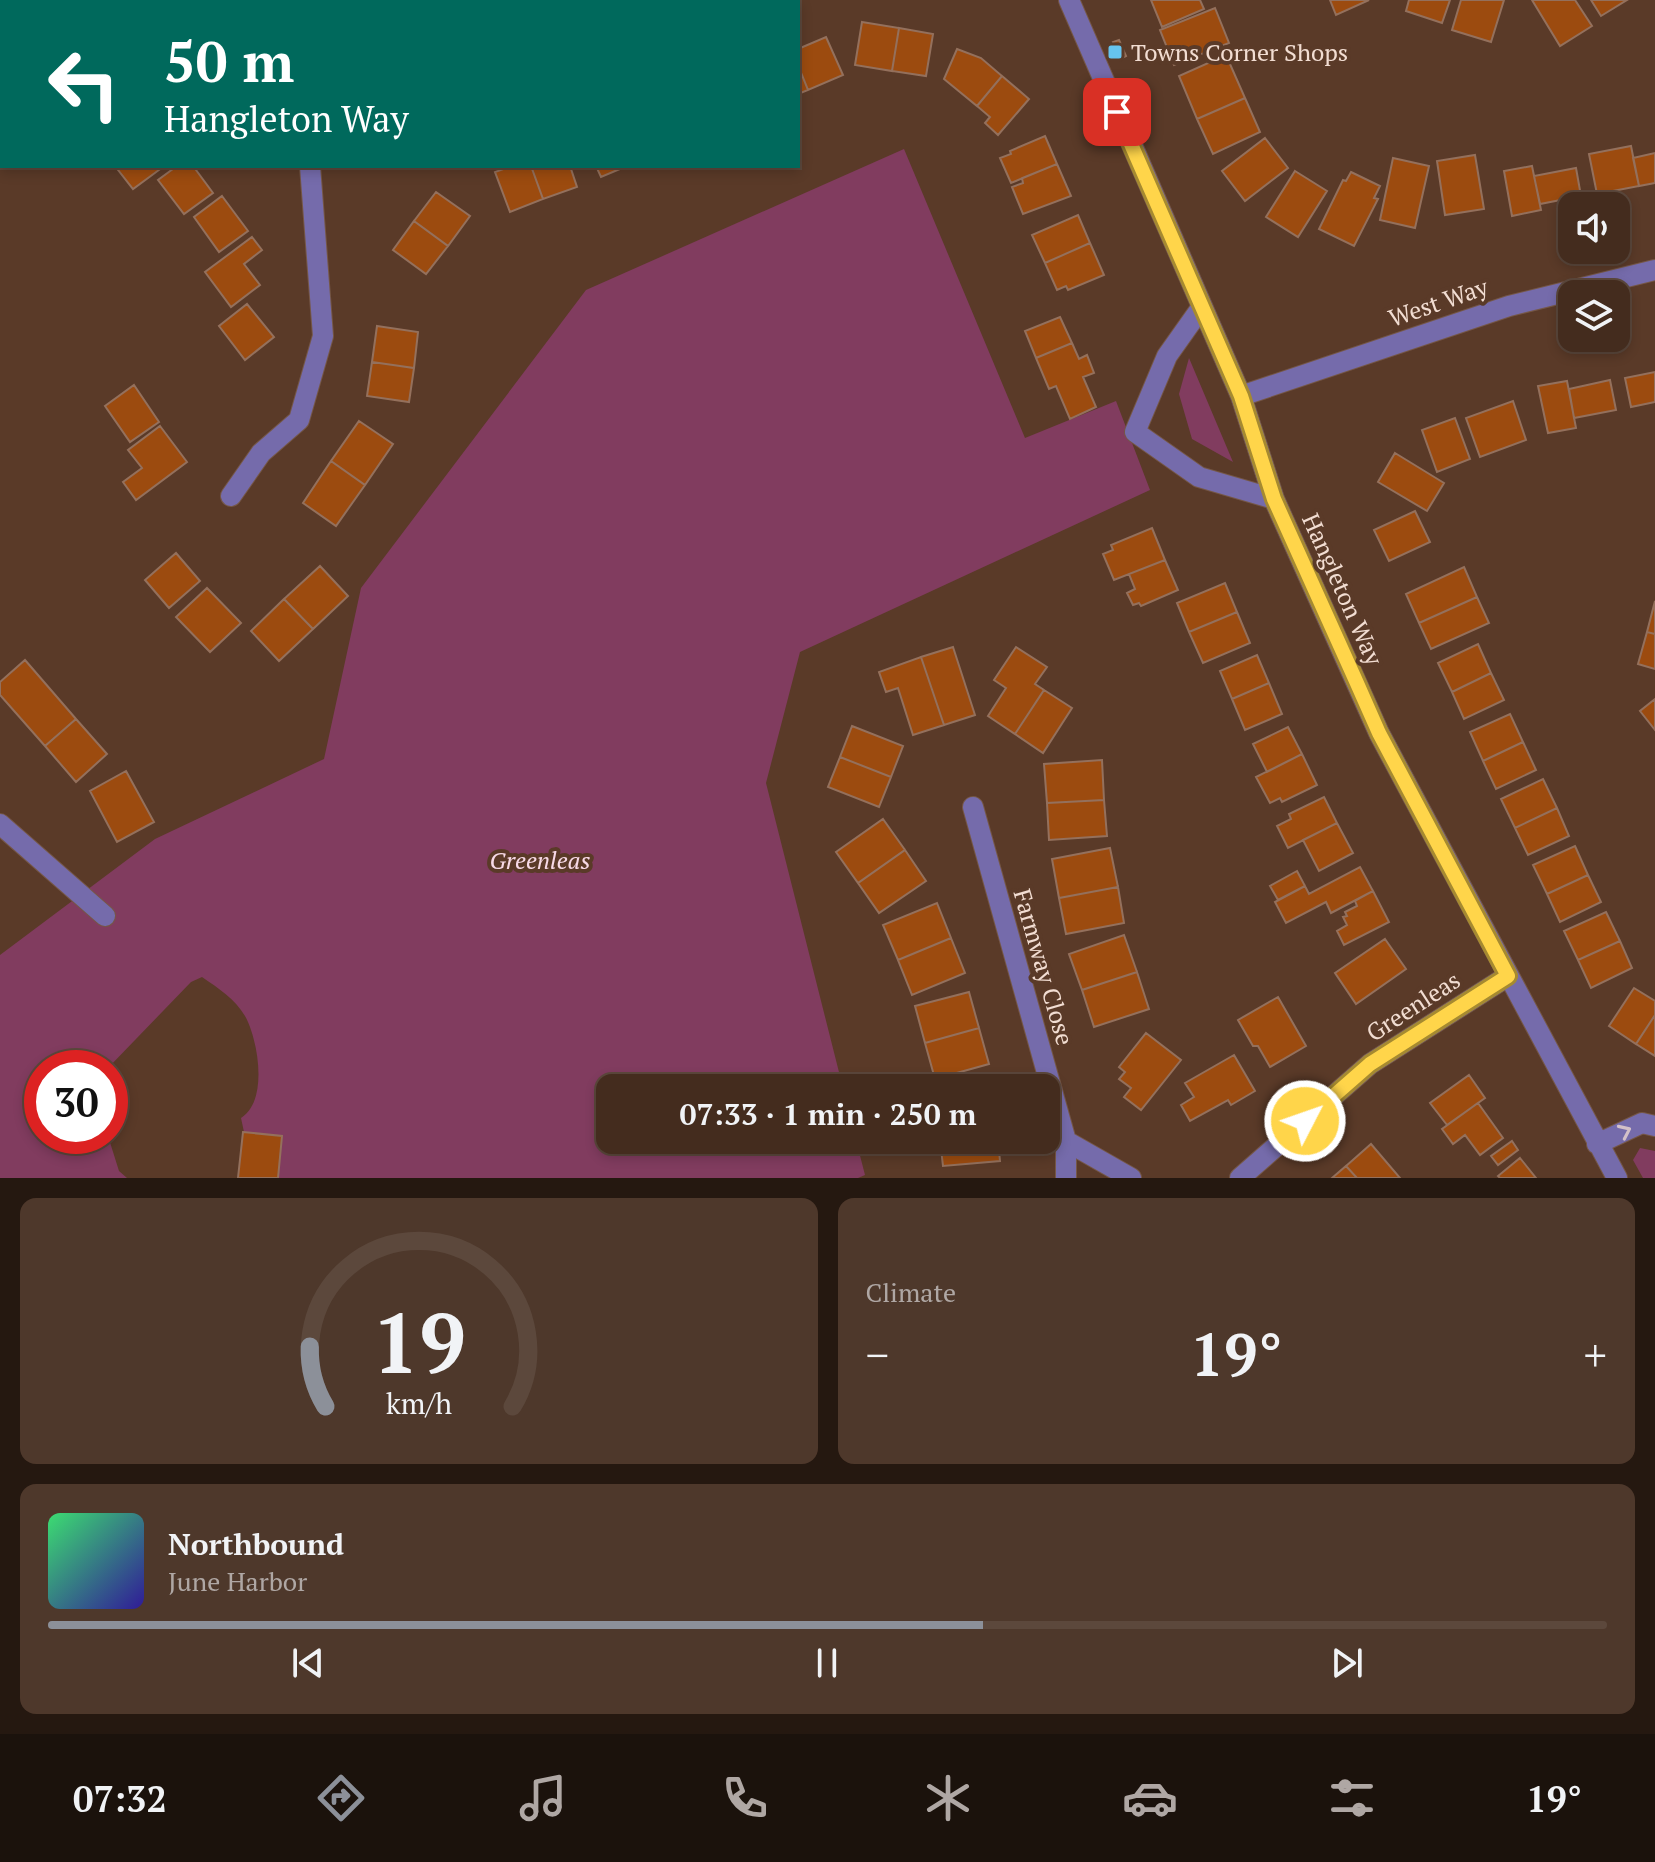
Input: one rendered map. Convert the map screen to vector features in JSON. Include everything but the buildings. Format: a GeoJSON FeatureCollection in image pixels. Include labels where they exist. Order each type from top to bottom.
{"type":"FeatureCollection","features":[{"type":"Feature","properties":{"kind":"street","name":"Hangleton Way"},"geometry":{"type":"LineString","coordinates":[[1069,0],[1241,396],[1274,499],[1379,733],[1617,1178]]}},
{"type":"Feature","properties":{"kind":"street"},"geometry":{"type":"LineString","coordinates":[[231,496],[261,453],[299,420],[323,336],[310,168]]}},
{"type":"Feature","properties":{"kind":"street","name":"West Way"},"geometry":{"type":"LineString","coordinates":[[1241,396],[1509,306],[1655,270]]}},
{"type":"Feature","properties":{"kind":"street"},"geometry":{"type":"LineString","coordinates":[[1201,308],[1167,356],[1135,432],[1199,477],[1274,499]]}},
{"type":"Feature","properties":{"kind":"street","name":"Farmway Close"},"geometry":{"type":"LineString","coordinates":[[973,807],[1066,1141],[1066,1178]]}},
{"type":"Feature","properties":{"kind":"street"},"geometry":{"type":"LineString","coordinates":[[0,824],[105,916]]}},
{"type":"Feature","properties":{"kind":"street","name":"Greenleas"},"geometry":{"type":"LineString","coordinates":[[1240,1178],[1370,1064],[1508,976]]}},
{"type":"Feature","properties":{"kind":"street"},"geometry":{"type":"LineString","coordinates":[[1597,1144],[1642,1123],[1655,1126]]}},
{"type":"Feature","properties":{"kind":"street"},"geometry":{"type":"LineString","coordinates":[[1066,1141],[1131,1178]]}},
{"type":"Feature","properties":{"kind":"green space","name":"Greenleas"},"geometry":{"type":"Polygon","coordinates":[[[904,149],[1025,438],[1116,401],[1150,490],[800,652],[766,783],[839,1074],[596,1074],[596,1154],[860,1154],[865,1175],[858,1178],[239,1178],[244,1132],[241,1118],[250,1110],[255,1098],[257,1054],[250,1026],[241,1010],[226,994],[202,977],[191,982],[125,1050],[24,1050],[24,1154],[114,1154],[119,1171],[127,1178],[0,1178],[0,955],[155,839],[324,759],[361,588],[586,290],[904,149]]]}},
{"type":"Feature","properties":{"kind":"green space"},"geometry":{"type":"Polygon","coordinates":[[[1189,358],[1233,462],[1192,439],[1179,394],[1189,358]]]}},
{"type":"Feature","properties":{"kind":"green space"},"geometry":{"type":"Polygon","coordinates":[[[1640,1148],[1655,1151],[1655,1178],[1643,1178],[1633,1160],[1640,1148]]]}},
{"type":"Feature","properties":{"kind":"place","name":"Towns Corner Shops"},"geometry":{"type":"Point","coordinates":[1115,52]}},
{"type":"Feature","properties":{"kind":"route"},"geometry":{"type":"LineString","coordinates":[[1117,112],[1241,396],[1274,499],[1379,733],[1508,976],[1370,1064],[1305,1121]]}}]}
